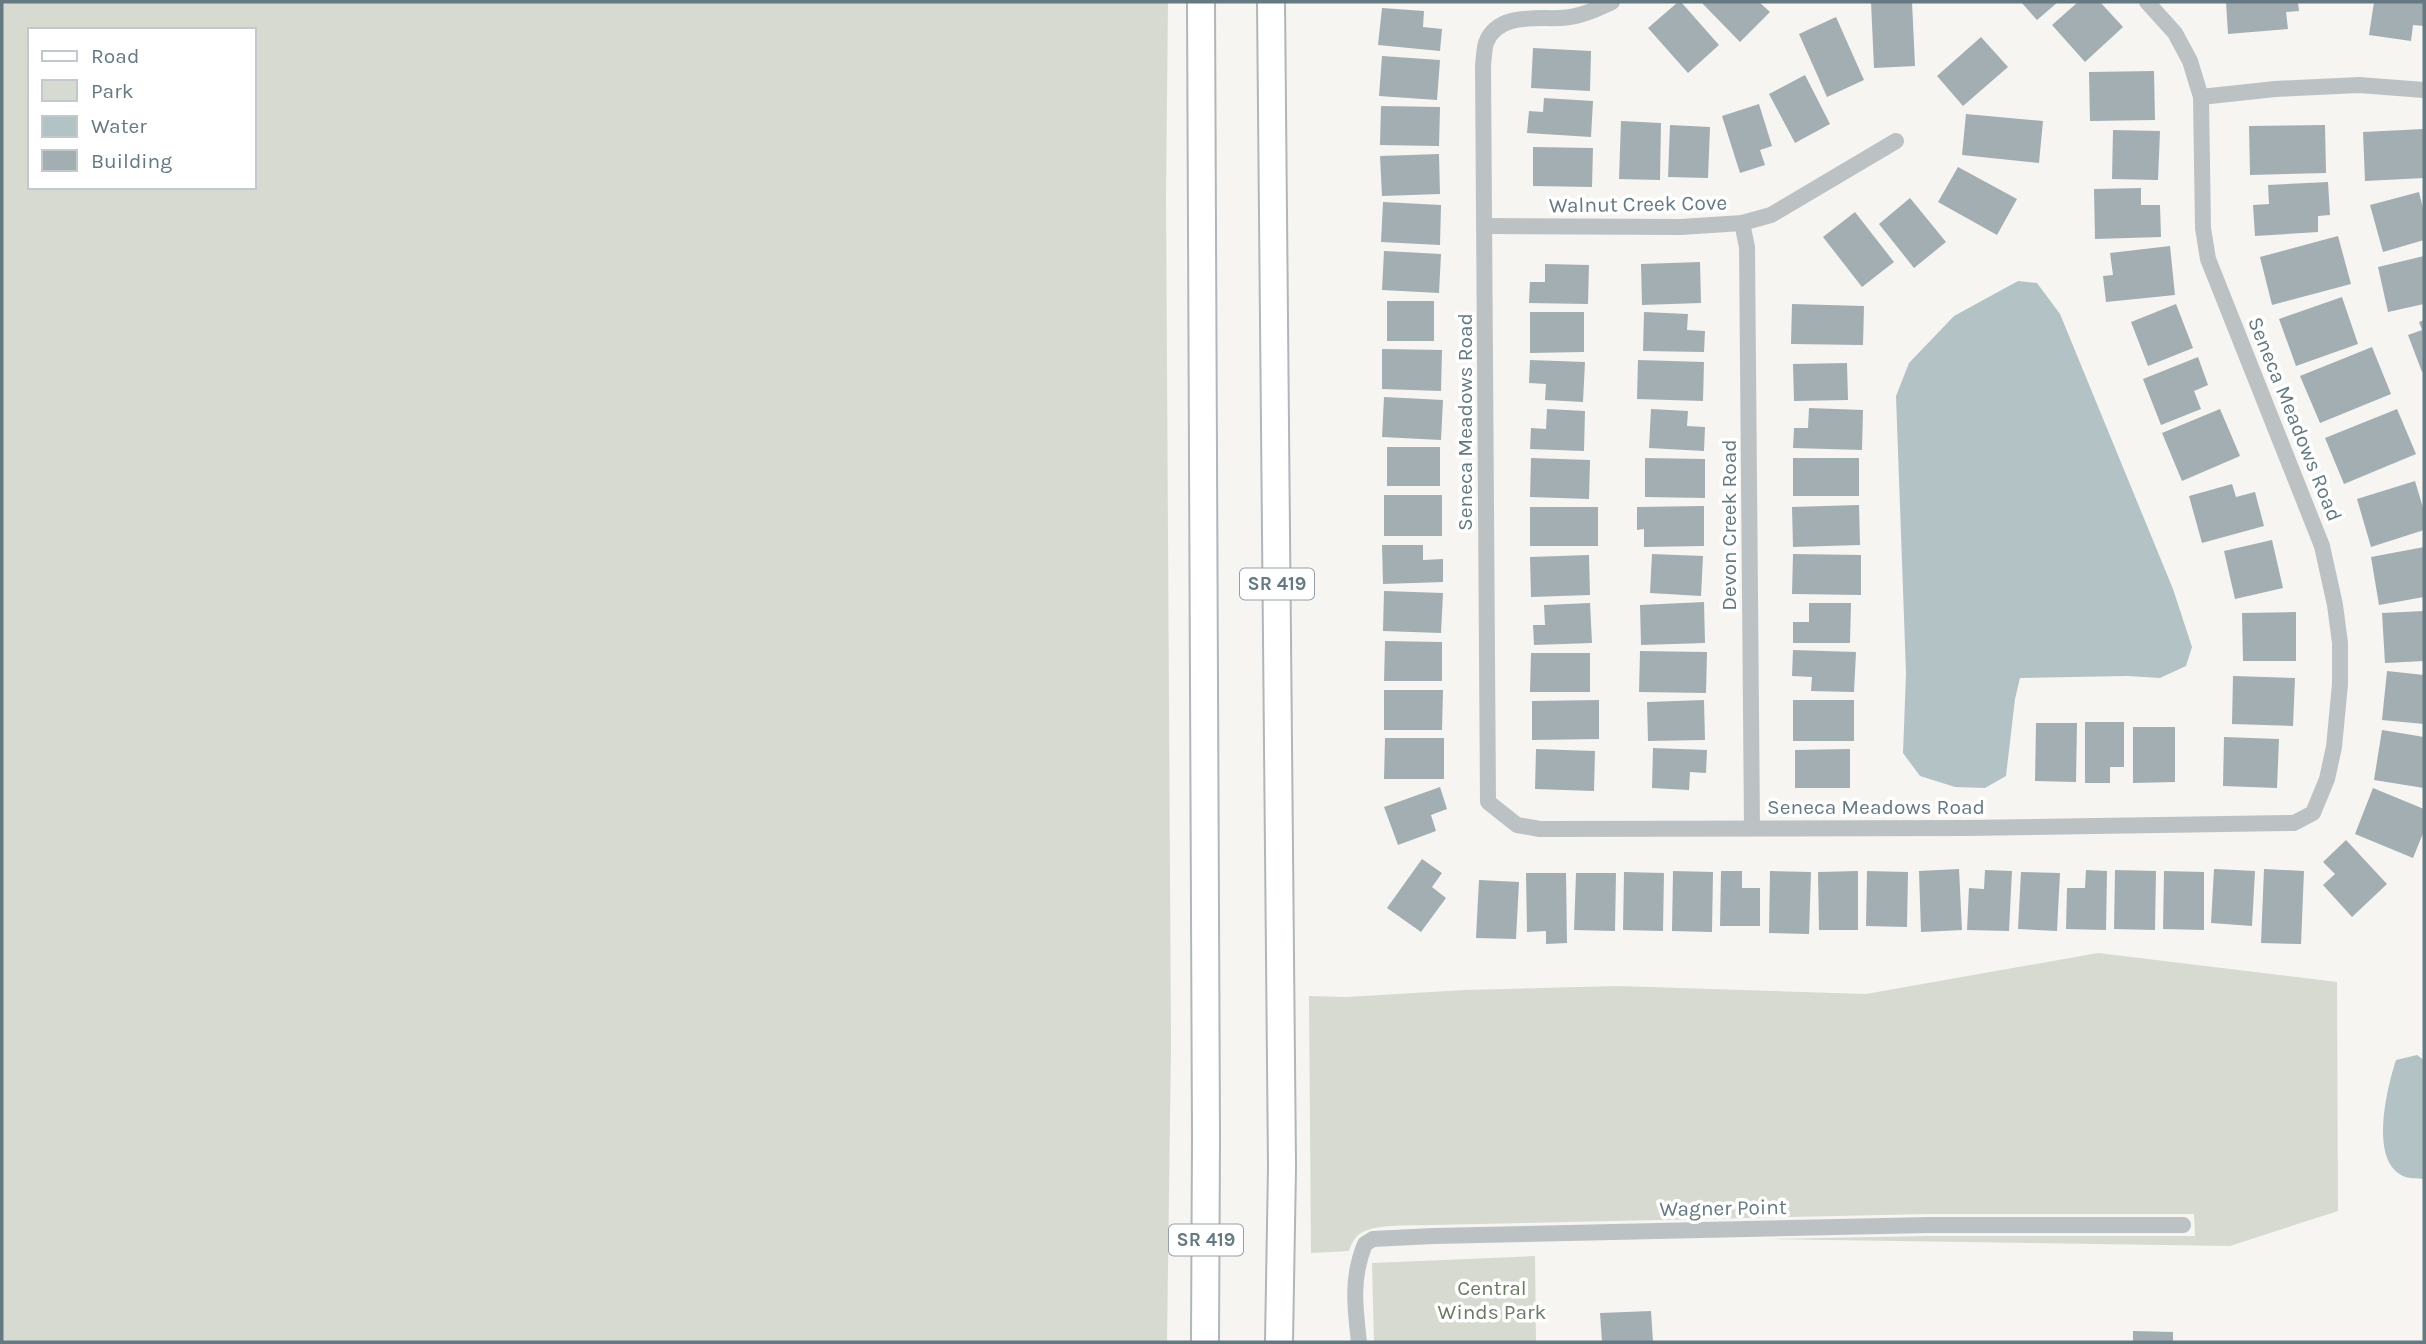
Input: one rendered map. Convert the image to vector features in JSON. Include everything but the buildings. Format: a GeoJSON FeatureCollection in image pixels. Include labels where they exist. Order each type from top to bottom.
{"type":"FeatureCollection","features":[{"type":"Feature","properties":{"kind":"main road","name":"SR 419"},"geometry":{"type":"LineString","coordinates":[[1201,2],[1205,1342]]}},
{"type":"Feature","properties":{"kind":"main road","name":"SR 419"},"geometry":{"type":"LineString","coordinates":[[1271,2],[1282,1167],[1279,1342]]}},
{"type":"Feature","properties":{"kind":"street","name":"Seneca Meadows Road"},"geometry":{"type":"LineString","coordinates":[[1612,2],[1588,14],[1509,22],[1493,32],[1486,43],[1483,65],[1488,803],[1517,825],[1540,829],[1967,828],[2294,823],[2314,813],[2327,779],[2334,747],[2340,684],[2340,643],[2335,605],[2322,546],[2208,259],[2203,228],[2201,97],[2190,61],[2175,33],[2147,2]]}},
{"type":"Feature","properties":{"kind":"street"},"geometry":{"type":"LineString","coordinates":[[2201,97],[2275,89],[2358,85],[2424,90]]}},
{"type":"Feature","properties":{"kind":"street","name":"Walnut Creek Cove"},"geometry":{"type":"LineString","coordinates":[[1485,226],[1681,227],[1742,223],[1771,215],[1896,141]]}},
{"type":"Feature","properties":{"kind":"street","name":"Devon Creek Road"},"geometry":{"type":"LineString","coordinates":[[1742,223],[1747,247],[1752,827]]}},
{"type":"Feature","properties":{"kind":"street","name":"Wagner Point"},"geometry":{"type":"LineString","coordinates":[[1359,1342],[1354,1298],[1355,1274],[1365,1244],[1373,1240],[1433,1236],[1930,1224],[2183,1225]]}},
{"type":"Feature","properties":{"kind":"green space"},"geometry":{"type":"Polygon","coordinates":[[[2,2],[1168,2],[1166,196],[1171,1045],[1167,1342],[2,1342],[2,2]]]}},
{"type":"Feature","properties":{"kind":"green space"},"geometry":{"type":"Polygon","coordinates":[[[2098,953],[2337,982],[2338,1211],[2230,1246],[1767,1239],[2195,1236],[2194,1214],[1929,1214],[1393,1226],[1364,1231],[1355,1239],[1349,1251],[1311,1253],[1309,996],[1346,997],[1465,990],[1618,986],[1866,994],[2098,953]]]}},
{"type":"Feature","properties":{"kind":"green space","name":"Central Winds Park"},"geometry":{"type":"Polygon","coordinates":[[[1535,1256],[1536,1342],[1374,1342],[1372,1263],[1535,1256]]]}},
{"type":"Feature","properties":{"kind":"water"},"geometry":{"type":"Polygon","coordinates":[[[2018,281],[2037,283],[2060,314],[2173,589],[2192,647],[2186,666],[2160,678],[2020,678],[2006,776],[1985,788],[1955,787],[1920,776],[1903,753],[1906,673],[1896,396],[1909,363],[1954,316],[2018,281]]]}},
{"type":"Feature","properties":{"kind":"water"},"geometry":{"type":"Polygon","coordinates":[[[2417,1055],[2424,1060],[2424,1179],[2405,1177],[2393,1168],[2386,1155],[2383,1140],[2385,1105],[2396,1060],[2417,1055]]]}}]}
